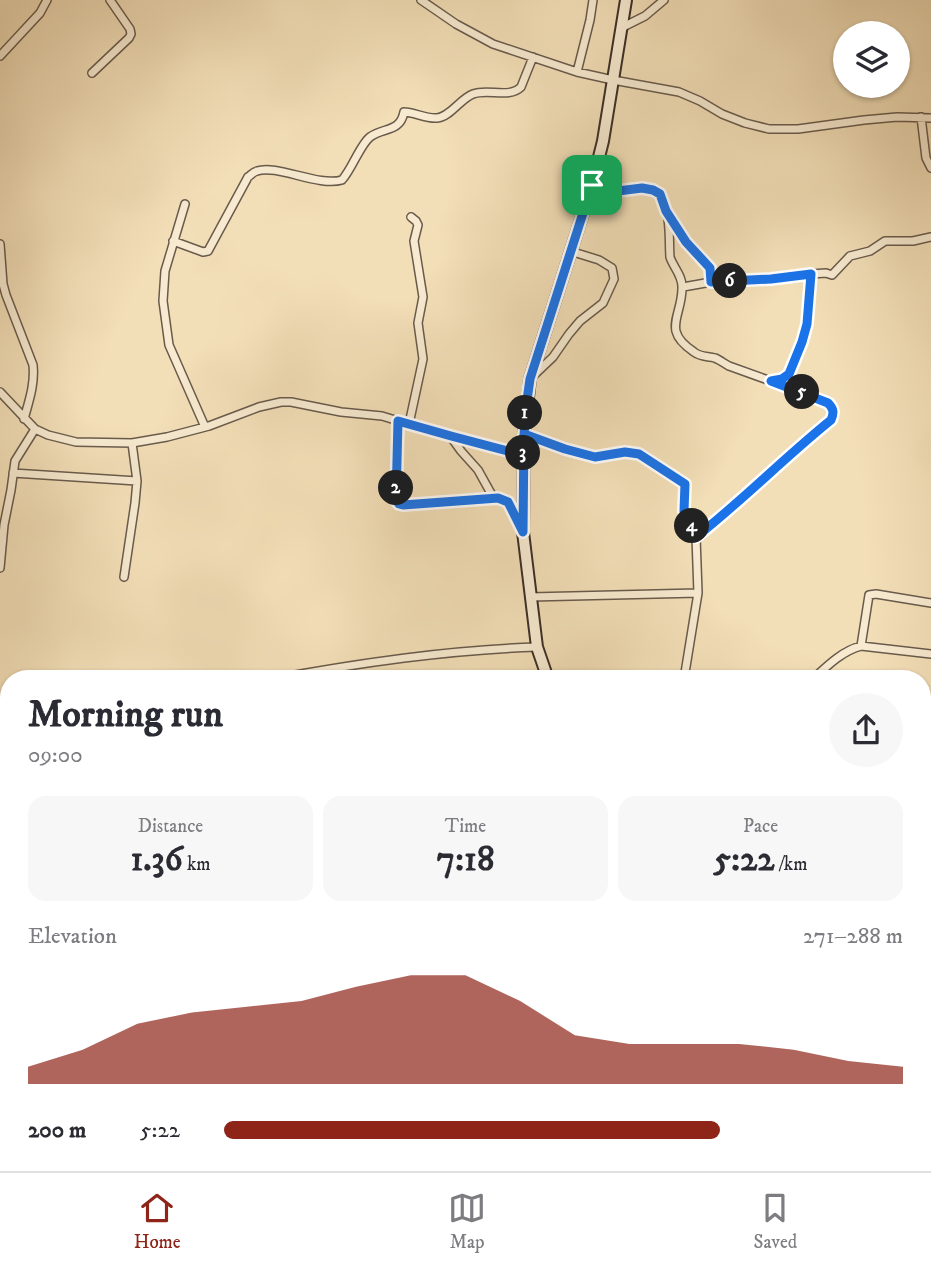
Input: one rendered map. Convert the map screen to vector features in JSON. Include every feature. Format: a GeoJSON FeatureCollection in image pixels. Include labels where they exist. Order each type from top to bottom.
{"type":"FeatureCollection","features":[{"type":"Feature","properties":{"kind":"street"},"geometry":{"type":"LineString","coordinates":[[0,56],[40,13],[47,0]]}},
{"type":"Feature","properties":{"kind":"street"},"geometry":{"type":"LineString","coordinates":[[92,73],[131,34],[110,0]]}},
{"type":"Feature","properties":{"kind":"street"},"geometry":{"type":"LineString","coordinates":[[421,0],[456,24],[493,44],[577,72],[679,92],[722,114],[769,129],[798,130],[897,117],[931,118]]}},
{"type":"Feature","properties":{"kind":"street"},"geometry":{"type":"LineString","coordinates":[[577,72],[593,0]]}},
{"type":"Feature","properties":{"kind":"street"},"geometry":{"type":"LineString","coordinates":[[545,670],[537,647],[523,532],[523,455],[530,379],[592,185],[603,141],[626,0]]}},
{"type":"Feature","properties":{"kind":"street"},"geometry":{"type":"LineString","coordinates":[[621,29],[645,16],[664,0]]}},
{"type":"Feature","properties":{"kind":"street"},"geometry":{"type":"LineString","coordinates":[[173,241],[208,251],[248,177],[257,171],[270,170],[337,182],[342,180],[369,138],[393,128],[401,121],[404,112],[439,118],[447,114],[460,100],[478,92],[518,90],[533,57]]}},
{"type":"Feature","properties":{"kind":"street"},"geometry":{"type":"LineString","coordinates":[[921,117],[926,158],[931,167]]}},
{"type":"Feature","properties":{"kind":"street"},"geometry":{"type":"LineString","coordinates":[[592,185],[610,192],[642,188],[660,194],[666,211],[686,242],[710,268],[711,282]]}},
{"type":"Feature","properties":{"kind":"street"},"geometry":{"type":"LineString","coordinates":[[185,204],[165,271],[165,327],[175,361],[205,427]]}},
{"type":"Feature","properties":{"kind":"street"},"geometry":{"type":"LineString","coordinates":[[666,211],[670,257],[681,278],[675,329],[681,343],[697,355],[717,359],[828,403],[833,407],[834,414],[831,420],[785,458],[754,489],[696,537]]}},
{"type":"Feature","properties":{"kind":"street"},"geometry":{"type":"LineString","coordinates":[[409,424],[423,359],[418,323],[423,297],[414,240],[418,225],[411,217]]}},
{"type":"Feature","properties":{"kind":"street"},"geometry":{"type":"LineString","coordinates":[[682,287],[711,282],[827,273],[832,275],[850,256],[870,251],[885,241],[914,241],[931,237]]}},
{"type":"Feature","properties":{"kind":"street"},"geometry":{"type":"LineString","coordinates":[[0,244],[6,295],[33,365],[33,384],[24,419]]}},
{"type":"Feature","properties":{"kind":"street"},"geometry":{"type":"LineString","coordinates":[[530,379],[553,357],[580,321],[603,303],[614,279],[612,268],[599,260],[570,251]]}},
{"type":"Feature","properties":{"kind":"street"},"geometry":{"type":"LineString","coordinates":[[771,381],[782,379],[789,374],[802,342],[807,324],[811,274]]}},
{"type":"Feature","properties":{"kind":"street"},"geometry":{"type":"LineString","coordinates":[[0,392],[35,429],[76,442],[132,443],[167,437],[205,427],[259,407],[291,402],[341,412],[382,416],[523,455]]}},
{"type":"Feature","properties":{"kind":"street"},"geometry":{"type":"LineString","coordinates":[[398,421],[396,500],[399,504],[493,497],[502,499],[508,502],[523,532]]}},
{"type":"Feature","properties":{"kind":"street"},"geometry":{"type":"LineString","coordinates":[[0,568],[4,524],[15,461],[35,429]]}},
{"type":"Feature","properties":{"kind":"street"},"geometry":{"type":"LineString","coordinates":[[524,434],[595,457],[625,452],[639,454],[685,484],[684,511],[696,537],[698,593],[685,670]]}},
{"type":"Feature","properties":{"kind":"street"},"geometry":{"type":"LineString","coordinates":[[451,436],[478,470],[493,497]]}},
{"type":"Feature","properties":{"kind":"street"},"geometry":{"type":"LineString","coordinates":[[124,577],[137,481],[132,443]]}},
{"type":"Feature","properties":{"kind":"street"},"geometry":{"type":"LineString","coordinates":[[13,473],[137,481]]}},
{"type":"Feature","properties":{"kind":"street"},"geometry":{"type":"LineString","coordinates":[[530,597],[698,593]]}},
{"type":"Feature","properties":{"kind":"street"},"geometry":{"type":"LineString","coordinates":[[861,646],[869,595],[931,603]]}},
{"type":"Feature","properties":{"kind":"street"},"geometry":{"type":"LineString","coordinates":[[823,670],[838,657],[861,646],[931,654]]}},
{"type":"Feature","properties":{"kind":"street"},"geometry":{"type":"LineString","coordinates":[[325,670],[402,657],[537,647]]}},
{"type":"Feature","properties":{"kind":"route"},"geometry":{"type":"LineString","coordinates":[[592,185],[530,379],[526,405],[524,434],[523,455],[398,421],[396,500],[399,504],[498,498],[508,502],[523,532],[524,434],[595,457],[625,452],[639,454],[685,484],[684,511],[696,537],[831,420],[833,407],[828,403],[771,381],[782,379],[789,374],[802,342],[807,324],[811,274],[711,282],[710,268],[686,242],[666,211],[660,194],[642,188],[610,192],[592,185]]}}]}
